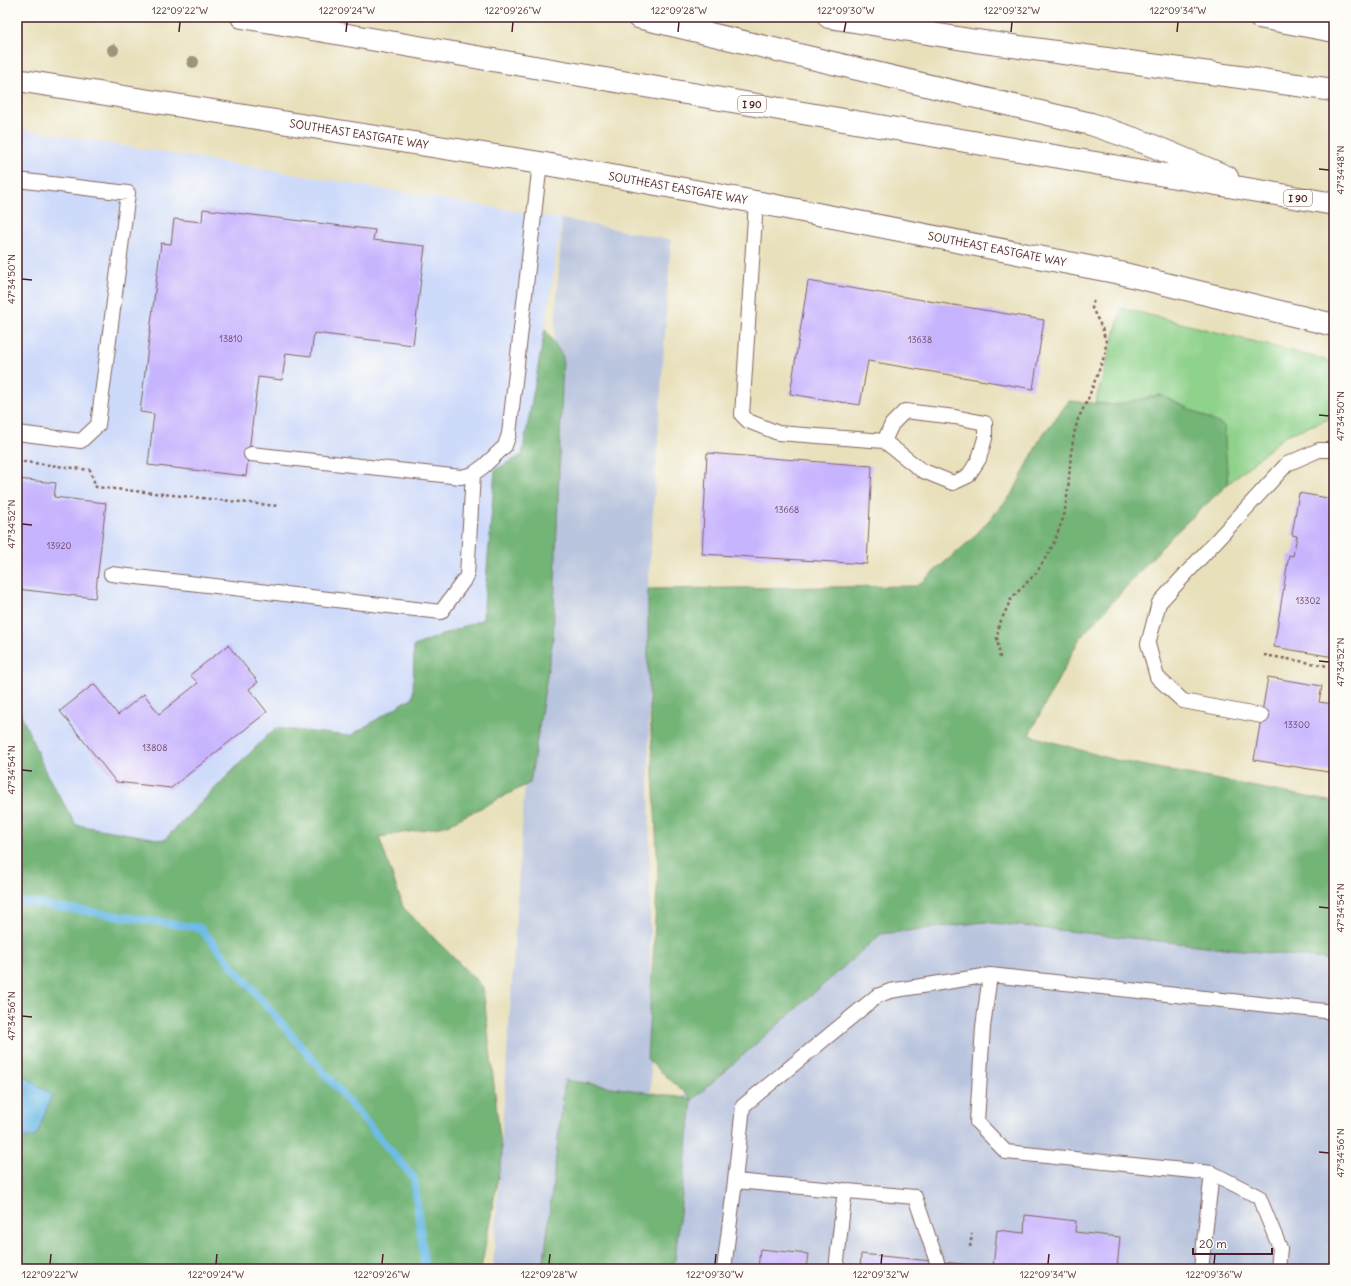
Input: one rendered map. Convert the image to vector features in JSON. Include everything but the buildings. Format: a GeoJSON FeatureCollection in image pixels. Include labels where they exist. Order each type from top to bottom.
{"type":"FeatureCollection","features":[{"type":"Feature","properties":{"kind":"main road","name":"I 90"},"geometry":{"type":"LineString","coordinates":[[242,17],[1334,204]]}},
{"type":"Feature","properties":{"kind":"main road"},"geometry":{"type":"LineString","coordinates":[[638,17],[1091,124],[1146,143],[1262,192]]}},
{"type":"Feature","properties":{"kind":"main road"},"geometry":{"type":"LineString","coordinates":[[829,17],[976,41],[1334,90]]}},
{"type":"Feature","properties":{"kind":"main road"},"geometry":{"type":"LineString","coordinates":[[1259,17],[1334,31]]}},
{"type":"Feature","properties":{"kind":"main road","name":"SOUTHEAST EASTGATE WAY"},"geometry":{"type":"LineString","coordinates":[[17,80],[540,163],[756,202],[1120,273],[1334,325]]}},
{"type":"Feature","properties":{"kind":"lane"},"geometry":{"type":"LineString","coordinates":[[251,454],[461,477],[473,474],[497,456],[505,446],[509,434],[540,163]]}},
{"type":"Feature","properties":{"kind":"lane"},"geometry":{"type":"LineString","coordinates":[[17,180],[128,192],[98,425],[81,441],[17,433]]}},
{"type":"Feature","properties":{"kind":"lane"},"geometry":{"type":"LineString","coordinates":[[756,202],[742,416],[748,421],[778,434],[884,441],[921,470],[953,483],[968,476],[979,459],[985,438],[985,423],[955,417],[906,411],[892,424],[884,441]]}},
{"type":"Feature","properties":{"kind":"lane"},"geometry":{"type":"LineString","coordinates":[[1262,716],[1183,701],[1157,677],[1148,644],[1159,603],[1287,464],[1319,450],[1334,450]]}},
{"type":"Feature","properties":{"kind":"lane"},"geometry":{"type":"LineString","coordinates":[[111,574],[441,612],[467,576],[473,474]]}},
{"type":"Feature","properties":{"kind":"lane"},"geometry":{"type":"LineString","coordinates":[[724,1269],[743,1106],[877,996],[890,991],[990,975],[1333,1012]]}},
{"type":"Feature","properties":{"kind":"lane"},"geometry":{"type":"LineString","coordinates":[[990,975],[984,1027],[977,1122],[1006,1152],[1212,1173],[1259,1197],[1280,1248],[1278,1269]]}},
{"type":"Feature","properties":{"kind":"lane"},"geometry":{"type":"LineString","coordinates":[[1201,1269],[1212,1173]]}},
{"type":"Feature","properties":{"kind":"lane"},"geometry":{"type":"LineString","coordinates":[[735,1181],[915,1197],[937,1262]]}},
{"type":"Feature","properties":{"kind":"lane"},"geometry":{"type":"LineString","coordinates":[[836,1269],[845,1190]]}},
{"type":"Feature","properties":{"kind":"path"},"geometry":{"type":"LineString","coordinates":[[1000,658],[997,638],[999,625],[1011,599],[1037,572],[1053,545],[1064,516],[1071,453],[1078,418],[1088,399],[1105,354],[1106,342],[1102,328],[1092,308],[1094,298]]}},
{"type":"Feature","properties":{"kind":"path"},"geometry":{"type":"LineString","coordinates":[[17,461],[90,470],[96,487],[278,506]]}},
{"type":"Feature","properties":{"kind":"path"},"geometry":{"type":"LineString","coordinates":[[1264,655],[1334,667]]}},
{"type":"Feature","properties":{"kind":"path"},"geometry":{"type":"LineString","coordinates":[[970,1247],[972,1234]]}},
{"type":"Feature","properties":{"kind":"shaded area"},"geometry":{"type":"Polygon","coordinates":[[[17,128],[562,219],[545,329],[522,455],[495,470],[483,619],[414,646],[414,696],[350,736],[275,728],[164,840],[76,825],[46,773],[17,705],[17,128]]]}},
{"type":"Feature","properties":{"kind":"shaded area"},"geometry":{"type":"Polygon","coordinates":[[[562,219],[671,240],[648,589],[651,1123],[939,883],[1334,946],[1334,1269],[493,1269],[562,219]]]}},
{"type":"Feature","properties":{"kind":"green space"},"geometry":{"type":"Polygon","coordinates":[[[1122,308],[1334,362],[1334,420],[1329,419],[1286,435],[1228,484],[1223,426],[1161,395],[1115,405],[1095,403],[1122,308]]]}},
{"type":"Feature","properties":{"kind":"green space"},"geometry":{"type":"Polygon","coordinates":[[[545,329],[563,357],[553,638],[530,783],[445,826],[379,837],[403,907],[483,987],[502,1156],[481,1269],[17,1269],[17,705],[46,773],[76,825],[164,840],[275,728],[350,736],[413,697],[414,646],[483,619],[495,470],[522,455],[545,329]]]}},
{"type":"Feature","properties":{"kind":"green space"},"geometry":{"type":"Polygon","coordinates":[[[1161,395],[1224,426],[1228,484],[1172,536],[1080,638],[1029,735],[1115,760],[1334,802],[1334,960],[984,922],[881,934],[692,1100],[674,1269],[543,1269],[565,1080],[692,1099],[647,1059],[658,870],[648,671],[648,589],[917,586],[972,539],[1013,493],[1041,437],[1069,401],[1115,405],[1161,395]]]}},
{"type":"Feature","properties":{"kind":"water"},"geometry":{"type":"Polygon","coordinates":[[[17,1070],[52,1095],[36,1136],[17,1141],[17,1070]]]}},
{"type":"Feature","properties":{"kind":"waterway"},"geometry":{"type":"LineString","coordinates":[[17,901],[200,928],[414,1178],[425,1269]]}}]}
